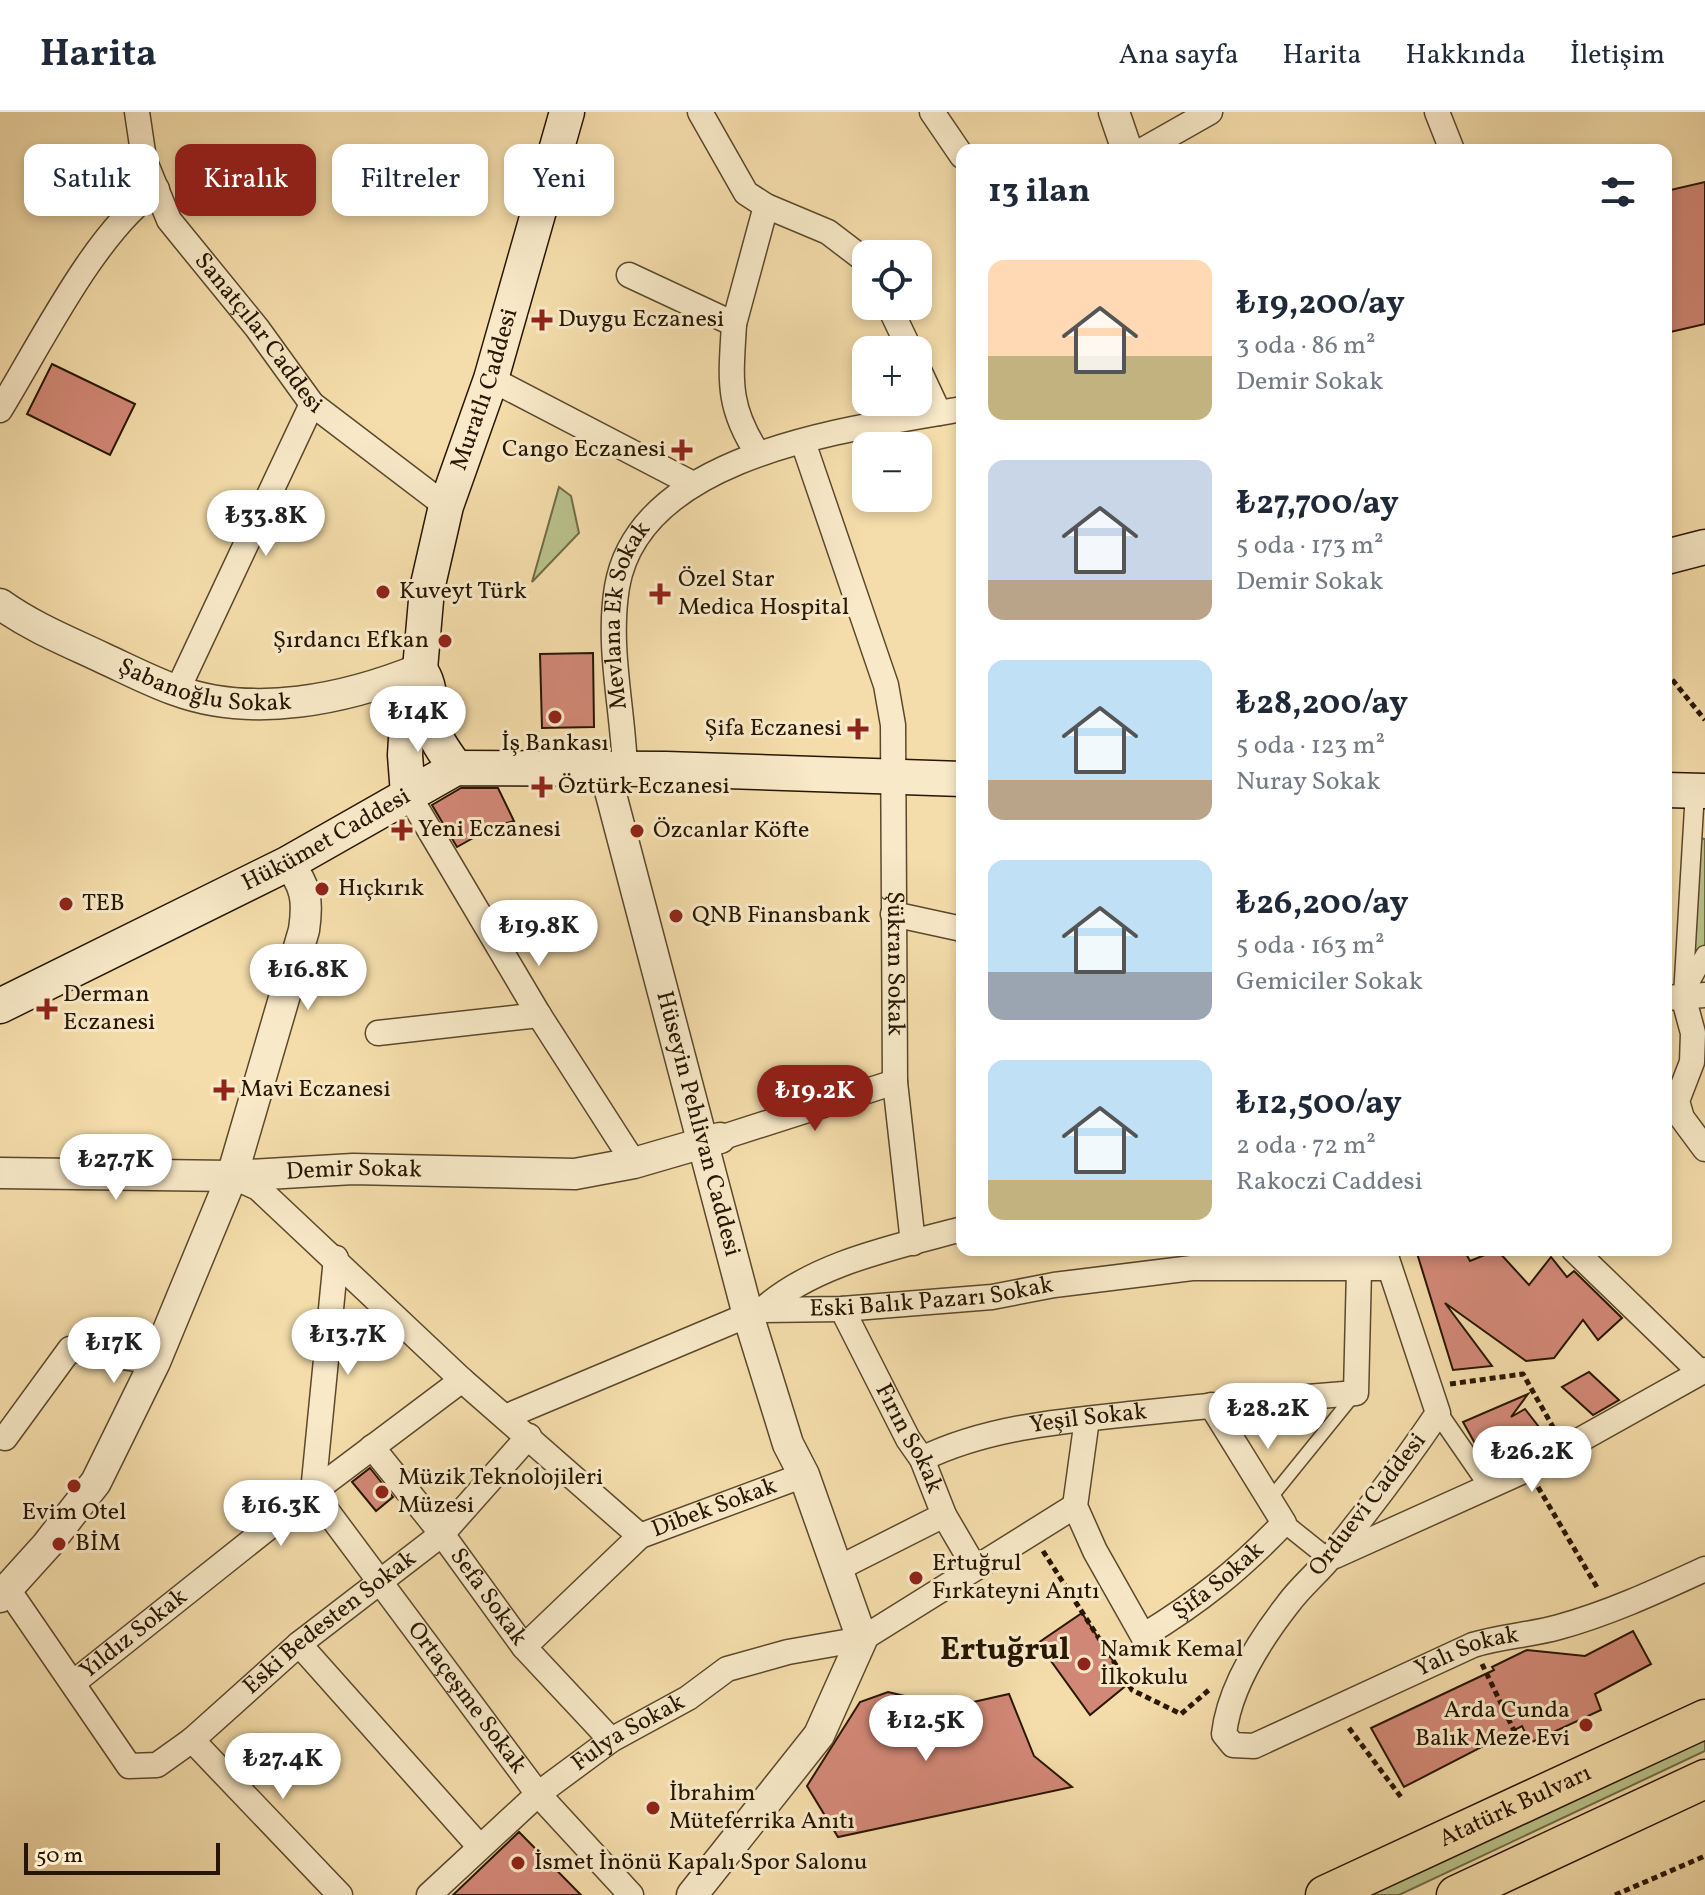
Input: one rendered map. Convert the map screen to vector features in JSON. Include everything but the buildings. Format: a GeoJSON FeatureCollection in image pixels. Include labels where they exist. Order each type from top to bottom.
{"type":"FeatureCollection","features":[{"type":"Feature","properties":{"kind":"main road","name":"Muratlı Caddesi"},"geometry":{"type":"LineString","coordinates":[[408,794],[407,718],[411,688],[420,669],[427,589],[446,506],[491,379],[558,116]]}},
{"type":"Feature","properties":{"kind":"main road"},"geometry":{"type":"LineString","coordinates":[[1672,555],[1705,547]]}},
{"type":"Feature","properties":{"kind":"main road","name":"Muratlı Caddesi"},"geometry":{"type":"LineString","coordinates":[[420,669],[429,689],[434,732],[456,768]]}},
{"type":"Feature","properties":{"kind":"main road","name":"Hükümet Caddesi"},"geometry":{"type":"LineString","coordinates":[[0,1006],[287,864],[456,768],[615,768],[956,779]]}},
{"type":"Feature","properties":{"kind":"main road","name":"Atatürk Bulvarı"},"geometry":{"type":"LineString","coordinates":[[1325,1895],[1705,1719]]}},
{"type":"Feature","properties":{"kind":"main road"},"geometry":{"type":"LineString","coordinates":[[1456,1895],[1705,1779]]}},
{"type":"Feature","properties":{"kind":"street","name":"Sanatçılar Caddesi"},"geometry":{"type":"LineString","coordinates":[[137,112],[142,144]]}},
{"type":"Feature","properties":{"kind":"street"},"geometry":{"type":"LineString","coordinates":[[700,112],[746,193],[766,206],[828,232],[852,250]]}},
{"type":"Feature","properties":{"kind":"street"},"geometry":{"type":"LineString","coordinates":[[932,112],[956,147]]}},
{"type":"Feature","properties":{"kind":"street"},"geometry":{"type":"LineString","coordinates":[[1114,112],[1125,144]]}},
{"type":"Feature","properties":{"kind":"street"},"geometry":{"type":"LineString","coordinates":[[1154,144],[1210,112]]}},
{"type":"Feature","properties":{"kind":"street"},"geometry":{"type":"LineString","coordinates":[[1437,112],[1450,144]]}},
{"type":"Feature","properties":{"kind":"street","name":"Sanatçılar Caddesi"},"geometry":{"type":"LineString","coordinates":[[159,194],[169,220],[257,328],[312,404],[446,506]]}},
{"type":"Feature","properties":{"kind":"street"},"geometry":{"type":"LineString","coordinates":[[758,454],[740,427],[731,389],[734,324],[766,206]]}},
{"type":"Feature","properties":{"kind":"street"},"geometry":{"type":"LineString","coordinates":[[0,410],[101,246],[125,216]]}},
{"type":"Feature","properties":{"kind":"street"},"geometry":{"type":"LineString","coordinates":[[629,275],[734,324]]}},
{"type":"Feature","properties":{"kind":"street"},"geometry":{"type":"LineString","coordinates":[[491,379],[691,483]]}},
{"type":"Feature","properties":{"kind":"street"},"geometry":{"type":"LineString","coordinates":[[932,387],[950,411]]}},
{"type":"Feature","properties":{"kind":"street"},"geometry":{"type":"LineString","coordinates":[[177,691],[312,404]]}},
{"type":"Feature","properties":{"kind":"street","name":"Mevlana Ek Sokak"},"geometry":{"type":"LineString","coordinates":[[615,768],[612,632],[617,585],[629,549],[659,510],[691,483],[758,454],[950,411]]}},
{"type":"Feature","properties":{"kind":"street","name":"Şükran Sokak"},"geometry":{"type":"LineString","coordinates":[[803,442],[886,685],[893,725],[895,1082],[913,1243]]}},
{"type":"Feature","properties":{"kind":"street","name":"Şabanoğlu Sokak"},"geometry":{"type":"LineString","coordinates":[[0,604],[26,623],[177,691],[214,700],[256,702],[334,698],[371,689],[420,669]]}},
{"type":"Feature","properties":{"kind":"street","name":"Hüseyin Pehlivan Caddesi"},"geometry":{"type":"LineString","coordinates":[[615,768],[627,790],[788,1444],[804,1475],[862,1639]]}},
{"type":"Feature","properties":{"kind":"street"},"geometry":{"type":"LineString","coordinates":[[1689,791],[1685,996],[1693,1033],[1692,1062],[1677,1101],[1682,1118],[1705,1149]]}},
{"type":"Feature","properties":{"kind":"street"},"geometry":{"type":"LineString","coordinates":[[408,794],[437,849],[634,1163]]}},
{"type":"Feature","properties":{"kind":"street"},"geometry":{"type":"LineString","coordinates":[[4,1592],[47,1545],[96,1482],[155,1362],[232,1176],[308,908],[304,887],[287,864]]}},
{"type":"Feature","properties":{"kind":"street"},"geometry":{"type":"LineString","coordinates":[[893,914],[956,928]]}},
{"type":"Feature","properties":{"kind":"street"},"geometry":{"type":"LineString","coordinates":[[1685,996],[1705,955]]}},
{"type":"Feature","properties":{"kind":"street"},"geometry":{"type":"LineString","coordinates":[[378,1033],[539,1015]]}},
{"type":"Feature","properties":{"kind":"street","name":"Demir Sokak"},"geometry":{"type":"LineString","coordinates":[[0,1173],[232,1176],[353,1169],[575,1174],[634,1163],[712,1141],[895,1082]]}},
{"type":"Feature","properties":{"kind":"street"},"geometry":{"type":"LineString","coordinates":[[232,1176],[258,1188],[336,1258],[462,1380],[640,1536]]}},
{"type":"Feature","properties":{"kind":"street"},"geometry":{"type":"LineString","coordinates":[[505,1417],[755,1313],[813,1276],[956,1231]]}},
{"type":"Feature","properties":{"kind":"street"},"geometry":{"type":"LineString","coordinates":[[1211,1405],[1284,1523],[1329,1559],[1528,1469],[1703,1371],[1580,1256]]}},
{"type":"Feature","properties":{"kind":"street"},"geometry":{"type":"LineString","coordinates":[[313,1492],[336,1258]]}},
{"type":"Feature","properties":{"kind":"street","name":"Eski Balık Pazarı Sokak"},"geometry":{"type":"LineString","coordinates":[[755,1313],[992,1297],[1054,1285],[1192,1268],[1359,1270],[1386,1259]]}},
{"type":"Feature","properties":{"kind":"street","name":"Orduevi Caddesi"},"geometry":{"type":"LineString","coordinates":[[1233,1745],[1224,1734],[1226,1717],[1237,1688],[1288,1604],[1329,1559],[1399,1471],[1438,1413],[1386,1259]]}},
{"type":"Feature","properties":{"kind":"street"},"geometry":{"type":"LineString","coordinates":[[1356,1393],[1359,1270]]}},
{"type":"Feature","properties":{"kind":"street","name":"Fırın Sokak"},"geometry":{"type":"LineString","coordinates":[[842,1309],[908,1439],[922,1459],[944,1515],[975,1568]]}},
{"type":"Feature","properties":{"kind":"street"},"geometry":{"type":"LineString","coordinates":[[5,1438],[70,1349],[155,1362]]}},
{"type":"Feature","properties":{"kind":"street","name":"Yıldız Sokak"},"geometry":{"type":"LineString","coordinates":[[73,1683],[313,1492],[462,1380]]}},
{"type":"Feature","properties":{"kind":"street","name":"Yeşil Sokak"},"geometry":{"type":"LineString","coordinates":[[922,1459],[943,1449],[1011,1431],[1087,1419],[1356,1393]]}},
{"type":"Feature","properties":{"kind":"street"},"geometry":{"type":"LineString","coordinates":[[1438,1413],[1489,1487]]}},
{"type":"Feature","properties":{"kind":"street"},"geometry":{"type":"LineString","coordinates":[[692,1895],[819,1735],[862,1639],[1075,1506],[1087,1419]]}},
{"type":"Feature","properties":{"kind":"street","name":"Eski Bedesten Sokak"},"geometry":{"type":"LineString","coordinates":[[4,1592],[73,1683],[129,1766],[157,1765],[192,1740],[299,1644],[442,1534],[529,1436]]}},
{"type":"Feature","properties":{"kind":"street","name":"Sefa Sokak"},"geometry":{"type":"LineString","coordinates":[[372,1447],[442,1534],[524,1647],[611,1740]]}},
{"type":"Feature","properties":{"kind":"street","name":"Dibek Sokak"},"geometry":{"type":"LineString","coordinates":[[524,1647],[640,1536],[804,1475]]}},
{"type":"Feature","properties":{"kind":"street","name":"Ortaçeşme Sokak"},"geometry":{"type":"LineString","coordinates":[[313,1492],[538,1794],[631,1895]]}},
{"type":"Feature","properties":{"kind":"street","name":"Şifa Sokak"},"geometry":{"type":"LineString","coordinates":[[1075,1506],[1102,1565],[1143,1636],[1196,1604],[1239,1571],[1284,1523]]}},
{"type":"Feature","properties":{"kind":"street"},"geometry":{"type":"LineString","coordinates":[[837,1569],[944,1515]]}},
{"type":"Feature","properties":{"kind":"street","name":"Yalı Sokak"},"geometry":{"type":"LineString","coordinates":[[1233,1745],[1254,1746],[1473,1645],[1505,1635],[1555,1629],[1611,1612],[1705,1569]]}},
{"type":"Feature","properties":{"kind":"street","name":"Fulya Sokak"},"geometry":{"type":"LineString","coordinates":[[429,1895],[538,1794],[611,1740],[688,1698],[727,1669],[788,1652],[862,1639]]}},
{"type":"Feature","properties":{"kind":"street"},"geometry":{"type":"LineString","coordinates":[[299,1644],[479,1846]]}},
{"type":"Feature","properties":{"kind":"street"},"geometry":{"type":"LineString","coordinates":[[192,1740],[340,1895]]}},
{"type":"Feature","properties":{"kind":"lane"},"geometry":{"type":"LineString","coordinates":[[1269,1500],[1356,1393]]}},
{"type":"Feature","properties":{"kind":"path"},"geometry":{"type":"LineString","coordinates":[[1672,679],[1705,720]]}},
{"type":"Feature","properties":{"kind":"path"},"geometry":{"type":"LineString","coordinates":[[1430,1386],[1523,1374],[1564,1447]]}},
{"type":"Feature","properties":{"kind":"path"},"geometry":{"type":"LineString","coordinates":[[1528,1469],[1611,1612]]}},
{"type":"Feature","properties":{"kind":"path"},"geometry":{"type":"LineString","coordinates":[[1032,1533],[1132,1690],[1181,1714],[1209,1690]]}},
{"type":"Feature","properties":{"kind":"path"},"geometry":{"type":"LineString","coordinates":[[1473,1645],[1521,1745]]}},
{"type":"Feature","properties":{"kind":"path"},"geometry":{"type":"LineString","coordinates":[[1334,1708],[1401,1797]]}},
{"type":"Feature","properties":{"kind":"path"},"geometry":{"type":"LineString","coordinates":[[1615,1895],[1705,1856]]}},
{"type":"Feature","properties":{"kind":"green space"},"geometry":{"type":"Polygon","coordinates":[[[559,487],[571,496],[579,533],[532,582],[559,487]]]}},
{"type":"Feature","properties":{"kind":"green space"},"geometry":{"type":"Polygon","coordinates":[[[1697,838],[1705,839],[1705,962],[1691,962],[1697,838]]]}},
{"type":"Feature","properties":{"kind":"green space"},"geometry":{"type":"Polygon","coordinates":[[[1705,1730],[1705,1751],[1399,1895],[1357,1895],[1705,1730]]]}},
{"type":"Feature","properties":{"kind":"place","name":"Duygu Eczanesi"},"geometry":{"type":"Point","coordinates":[542,320]}},
{"type":"Feature","properties":{"kind":"place","name":"Cango Eczanesi"},"geometry":{"type":"Point","coordinates":[682,450]}},
{"type":"Feature","properties":{"kind":"place","name":"Kuveyt Türk"},"geometry":{"type":"Point","coordinates":[383,592]}},
{"type":"Feature","properties":{"kind":"place","name":"Özel Star Medica Hospital"},"geometry":{"type":"Point","coordinates":[660,594]}},
{"type":"Feature","properties":{"kind":"place","name":"Şırdancı Efkan"},"geometry":{"type":"Point","coordinates":[445,641]}},
{"type":"Feature","properties":{"kind":"place","name":"İş Bankası"},"geometry":{"type":"Point","coordinates":[555,717]}},
{"type":"Feature","properties":{"kind":"place","name":"Şifa Eczanesi"},"geometry":{"type":"Point","coordinates":[858,729]}},
{"type":"Feature","properties":{"kind":"place","name":"Öztürk Eczanesi"},"geometry":{"type":"Point","coordinates":[542,787]}},
{"type":"Feature","properties":{"kind":"place","name":"Yeni Eczanesi"},"geometry":{"type":"Point","coordinates":[402,830]}},
{"type":"Feature","properties":{"kind":"place","name":"Özcanlar Köfte"},"geometry":{"type":"Point","coordinates":[637,831]}},
{"type":"Feature","properties":{"kind":"place","name":"Hıçkırık"},"geometry":{"type":"Point","coordinates":[322,889]}},
{"type":"Feature","properties":{"kind":"place","name":"TEB"},"geometry":{"type":"Point","coordinates":[66,904]}},
{"type":"Feature","properties":{"kind":"place","name":"QNB Finansbank"},"geometry":{"type":"Point","coordinates":[676,916]}},
{"type":"Feature","properties":{"kind":"place","name":"Derman Eczanesi"},"geometry":{"type":"Point","coordinates":[47,1009]}},
{"type":"Feature","properties":{"kind":"place","name":"Mavi Eczanesi"},"geometry":{"type":"Point","coordinates":[224,1090]}},
{"type":"Feature","properties":{"kind":"place","name":"Evim Otel"},"geometry":{"type":"Point","coordinates":[74,1486]}},
{"type":"Feature","properties":{"kind":"place","name":"Müzik Teknolojileri Müzesi"},"geometry":{"type":"Point","coordinates":[382,1492]}},
{"type":"Feature","properties":{"kind":"place","name":"BİM"},"geometry":{"type":"Point","coordinates":[59,1544]}},
{"type":"Feature","properties":{"kind":"place","name":"Ertuğrul Fırkateyni Anıtı"},"geometry":{"type":"Point","coordinates":[916,1578]}},
{"type":"Feature","properties":{"kind":"place","name":"Namık Kemal İlkokulu"},"geometry":{"type":"Point","coordinates":[1084,1664]}},
{"type":"Feature","properties":{"kind":"place","name":"Arda Cunda Balık Meze Evi"},"geometry":{"type":"Point","coordinates":[1586,1725]}},
{"type":"Feature","properties":{"kind":"place","name":"İbrahim Müteferrika Anıtı"},"geometry":{"type":"Point","coordinates":[653,1808]}},
{"type":"Feature","properties":{"kind":"place","name":"İsmet İnönü Kapalı Spor Salonu"},"geometry":{"type":"Point","coordinates":[518,1863]}},
{"type":"Feature","properties":{"kind":"district","name":"Ertuğrul"},"geometry":{"type":"Point","coordinates":[1005,1651]}}]}
